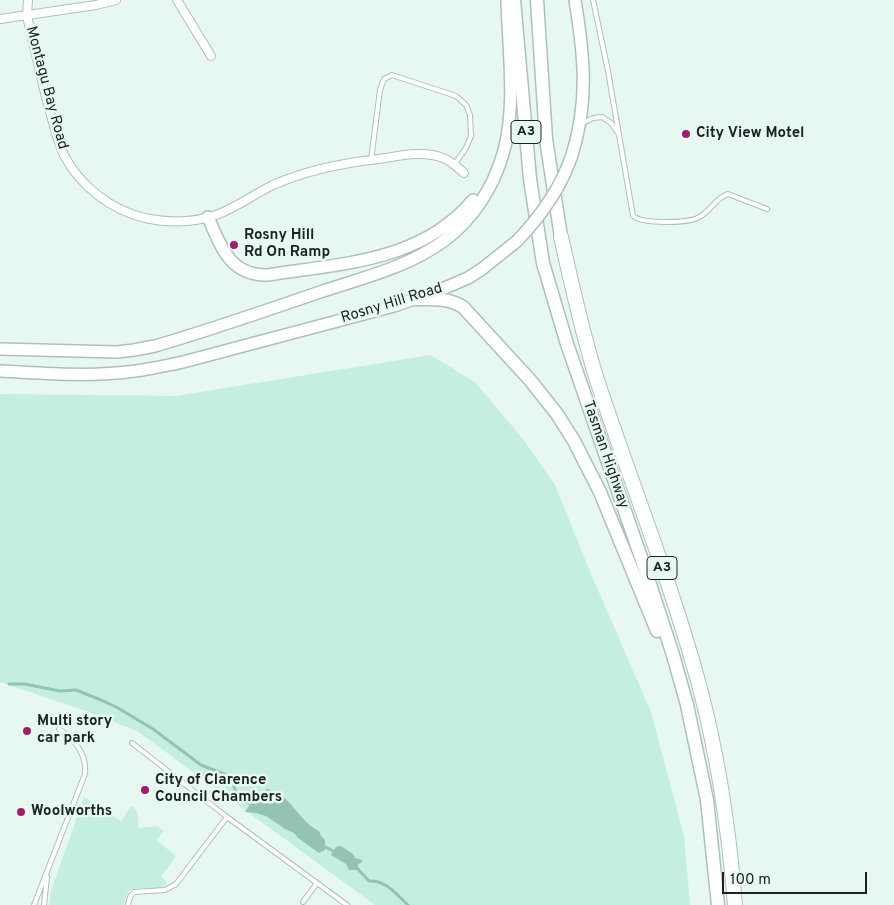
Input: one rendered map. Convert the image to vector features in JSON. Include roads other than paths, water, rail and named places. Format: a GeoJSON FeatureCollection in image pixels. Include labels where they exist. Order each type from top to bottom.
{"type":"FeatureCollection","features":[{"type":"Feature","properties":{"kind":"highway","name":"Tasman Highway"},"geometry":{"type":"LineString","coordinates":[[514,0],[530,179],[543,263],[567,344],[655,599],[687,705],[707,800],[718,905]]}},
{"type":"Feature","properties":{"kind":"highway","name":"Tasman Highway"},"geometry":{"type":"LineString","coordinates":[[536,0],[546,139],[561,237],[581,325],[597,379],[668,587],[700,689],[720,782],[735,905]]}},
{"type":"Feature","properties":{"kind":"highway"},"geometry":{"type":"LineString","coordinates":[[416,298],[445,300],[463,307],[530,380],[557,414],[574,441],[600,492],[687,705]]}},
{"type":"Feature","properties":{"kind":"main road","name":"A3"},"geometry":{"type":"LineString","coordinates":[[507,0],[510,85],[508,130]]}},
{"type":"Feature","properties":{"kind":"main road","name":"Rosny Hill Road"},"geometry":{"type":"LineString","coordinates":[[0,371],[67,374],[125,373],[149,370],[416,298],[468,278],[497,258],[517,241],[546,206],[564,176],[580,125],[584,73],[576,0]]}},
{"type":"Feature","properties":{"kind":"main road"},"geometry":{"type":"LineString","coordinates":[[208,217],[217,239],[229,259],[239,269],[252,275],[268,275],[387,255],[408,248],[431,236],[464,211],[489,178],[499,157],[508,130]]}},
{"type":"Feature","properties":{"kind":"main road"},"geometry":{"type":"LineString","coordinates":[[0,349],[96,352],[141,349],[272,308],[387,270],[408,261],[443,241],[468,219],[494,180],[501,162],[508,130]]}},
{"type":"Feature","properties":{"kind":"main road"},"geometry":{"type":"LineString","coordinates":[[0,363],[36,367],[67,374]]}},
{"type":"Feature","properties":{"kind":"street","name":"Montagu Bay Road"},"geometry":{"type":"LineString","coordinates":[[28,0],[26,16],[58,140],[64,154],[80,178],[101,198],[114,206],[139,216],[168,221],[188,221],[208,217],[226,210],[271,186],[300,175],[330,166],[371,160],[427,154],[454,164],[464,173]]}},
{"type":"Feature","properties":{"kind":"street"},"geometry":{"type":"LineString","coordinates":[[0,20],[96,6],[116,0]]}},
{"type":"Feature","properties":{"kind":"street"},"geometry":{"type":"LineString","coordinates":[[178,0],[212,56]]}},
{"type":"Feature","properties":{"kind":"lane"},"geometry":{"type":"LineString","coordinates":[[592,0],[602,40],[632,213],[636,218],[648,221],[695,220],[728,194],[766,209]]}},
{"type":"Feature","properties":{"kind":"lane"},"geometry":{"type":"LineString","coordinates":[[371,160],[380,90],[384,79],[392,75],[456,96],[466,105],[470,115],[471,136],[466,148],[454,164]]}},
{"type":"Feature","properties":{"kind":"lane"},"geometry":{"type":"LineString","coordinates":[[580,125],[593,118],[602,117],[611,123],[619,135]]}},
{"type":"Feature","properties":{"kind":"lane"},"geometry":{"type":"LineString","coordinates":[[34,905],[82,785],[85,768],[81,754],[72,739],[59,729]]}},
{"type":"Feature","properties":{"kind":"lane"},"geometry":{"type":"LineString","coordinates":[[132,743],[227,817],[347,905]]}},
{"type":"Feature","properties":{"kind":"lane"},"geometry":{"type":"LineString","coordinates":[[128,905],[130,897],[134,892],[159,891],[176,884],[227,817]]}},
{"type":"Feature","properties":{"kind":"lane"},"geometry":{"type":"LineString","coordinates":[[44,905],[48,870]]}},
{"type":"Feature","properties":{"kind":"lane"},"geometry":{"type":"LineString","coordinates":[[303,902],[316,883]]}},
{"type":"Feature","properties":{"kind":"waterway"},"geometry":{"type":"LineString","coordinates":[[9,684],[25,684],[60,691],[76,690],[118,708],[153,729],[201,765],[233,779],[236,793],[245,802],[255,805]]}},
{"type":"Feature","properties":{"kind":"waterway"},"geometry":{"type":"LineString","coordinates":[[323,846],[335,852]]}},
{"type":"Feature","properties":{"kind":"waterway"},"geometry":{"type":"LineString","coordinates":[[356,867],[369,881],[386,885],[408,905]]}},
{"type":"Feature","properties":{"kind":"place","name":"City View Motel"},"geometry":{"type":"Point","coordinates":[686,134]}},
{"type":"Feature","properties":{"kind":"place","name":"Rosny Hill Rd On Ramp"},"geometry":{"type":"Point","coordinates":[234,245]}},
{"type":"Feature","properties":{"kind":"place","name":"Multi story car park"},"geometry":{"type":"Point","coordinates":[27,731]}},
{"type":"Feature","properties":{"kind":"place","name":"City of Clarence Council Chambers"},"geometry":{"type":"Point","coordinates":[145,790]}},
{"type":"Feature","properties":{"kind":"place","name":"Woolworths"},"geometry":{"type":"Point","coordinates":[21,812]}}]}
